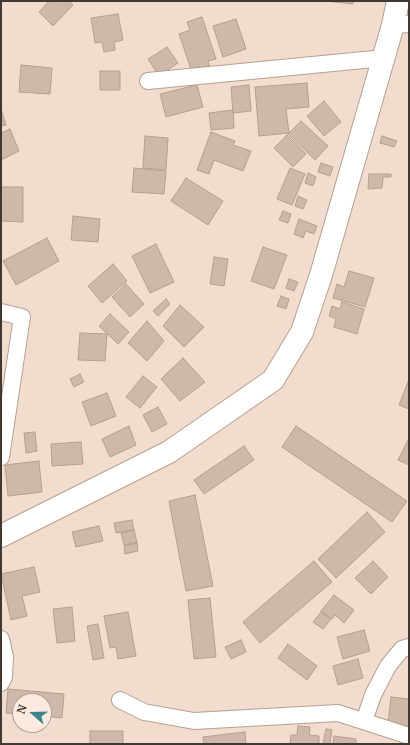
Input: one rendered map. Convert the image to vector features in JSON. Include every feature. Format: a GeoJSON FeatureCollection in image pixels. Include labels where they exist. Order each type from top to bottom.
{"type":"FeatureCollection","features":[{"type":"Feature","properties":{"kind":"street"},"geometry":{"type":"LineString","coordinates":[[1,536],[169,452],[273,380],[302,332],[319,282],[384,58],[401,25],[398,1]]}},
{"type":"Feature","properties":{"kind":"street"},"geometry":{"type":"LineString","coordinates":[[148,81],[384,58]]}},
{"type":"Feature","properties":{"kind":"street"},"geometry":{"type":"LineString","coordinates":[[1,312],[22,317],[1,457]]}},
{"type":"Feature","properties":{"kind":"street"},"geometry":{"type":"LineString","coordinates":[[1,638],[5,657],[4,677],[1,683]]}},
{"type":"Feature","properties":{"kind":"street"},"geometry":{"type":"LineString","coordinates":[[364,721],[373,695],[388,666],[402,649],[409,647]]}},
{"type":"Feature","properties":{"kind":"street"},"geometry":{"type":"LineString","coordinates":[[120,700],[144,712],[194,721],[338,713],[409,736]]}},
{"type":"Feature","properties":{"kind":"building"},"geometry":{"type":"Polygon","coordinates":[[[49,1],[69,1],[73,5],[53,26],[39,12],[49,1]]]}},
{"type":"Feature","properties":{"kind":"building"},"geometry":{"type":"Polygon","coordinates":[[[325,1],[353,1],[353,4],[325,1]]]}},
{"type":"Feature","properties":{"kind":"building"},"geometry":{"type":"Polygon","coordinates":[[[118,14],[123,40],[114,42],[115,50],[104,52],[102,42],[95,43],[91,18],[118,14]]]}},
{"type":"Feature","properties":{"kind":"building"},"geometry":{"type":"Polygon","coordinates":[[[202,17],[216,59],[208,61],[210,69],[200,73],[198,66],[191,69],[179,34],[190,30],[187,22],[202,17]]]}},
{"type":"Feature","properties":{"kind":"building"},"geometry":{"type":"Polygon","coordinates":[[[236,19],[246,49],[223,57],[213,26],[236,19]]]}},
{"type":"Feature","properties":{"kind":"building"},"geometry":{"type":"Polygon","coordinates":[[[167,47],[178,63],[159,76],[148,59],[167,47]]]}},
{"type":"Feature","properties":{"kind":"building"},"geometry":{"type":"Polygon","coordinates":[[[21,65],[52,68],[50,94],[19,92],[21,65]]]}},
{"type":"Feature","properties":{"kind":"building"},"geometry":{"type":"Polygon","coordinates":[[[100,71],[120,71],[120,90],[100,90],[100,71]]]}},
{"type":"Feature","properties":{"kind":"building"},"geometry":{"type":"Polygon","coordinates":[[[307,83],[309,107],[286,109],[289,133],[259,136],[255,87],[307,83]]]}},
{"type":"Feature","properties":{"kind":"building"},"geometry":{"type":"Polygon","coordinates":[[[197,85],[203,107],[166,117],[160,94],[197,85]]]}},
{"type":"Feature","properties":{"kind":"building"},"geometry":{"type":"Polygon","coordinates":[[[249,85],[251,111],[233,113],[231,87],[249,85]]]}},
{"type":"Feature","properties":{"kind":"building"},"geometry":{"type":"Polygon","coordinates":[[[324,101],[341,122],[324,136],[307,116],[324,101]]]}},
{"type":"Feature","properties":{"kind":"building"},"geometry":{"type":"Polygon","coordinates":[[[1,109],[6,125],[1,126],[1,109]]]}},
{"type":"Feature","properties":{"kind":"building"},"geometry":{"type":"Polygon","coordinates":[[[233,110],[234,128],[211,130],[209,113],[233,110]]]}},
{"type":"Feature","properties":{"kind":"building"},"geometry":{"type":"Polygon","coordinates":[[[301,121],[328,146],[315,160],[288,134],[301,121]]]}},
{"type":"Feature","properties":{"kind":"building"},"geometry":{"type":"Polygon","coordinates":[[[10,129],[19,151],[1,160],[1,133],[10,129]]]}},
{"type":"Feature","properties":{"kind":"building"},"geometry":{"type":"Polygon","coordinates":[[[211,132],[235,141],[233,145],[251,151],[243,171],[214,160],[209,174],[197,170],[211,132]]]}},
{"type":"Feature","properties":{"kind":"building"},"geometry":{"type":"Polygon","coordinates":[[[287,135],[306,154],[293,167],[274,148],[287,135]]]}},
{"type":"Feature","properties":{"kind":"building"},"geometry":{"type":"Polygon","coordinates":[[[145,136],[168,138],[166,170],[143,168],[145,136]]]}},
{"type":"Feature","properties":{"kind":"building"},"geometry":{"type":"Polygon","coordinates":[[[382,136],[397,141],[394,147],[380,143],[382,136]]]}},
{"type":"Feature","properties":{"kind":"building"},"geometry":{"type":"Polygon","coordinates":[[[321,163],[333,167],[330,176],[318,172],[321,163]]]}},
{"type":"Feature","properties":{"kind":"building"},"geometry":{"type":"Polygon","coordinates":[[[134,168],[166,171],[164,194],[132,192],[134,168]]]}},
{"type":"Feature","properties":{"kind":"building"},"geometry":{"type":"Polygon","coordinates":[[[290,168],[305,174],[292,205],[277,199],[290,168]]]}},
{"type":"Feature","properties":{"kind":"building"},"geometry":{"type":"Polygon","coordinates":[[[308,173],[316,177],[313,186],[305,183],[308,173]]]}},
{"type":"Feature","properties":{"kind":"building"},"geometry":{"type":"Polygon","coordinates":[[[369,174],[391,174],[391,177],[383,177],[382,188],[368,189],[369,174]]]}},
{"type":"Feature","properties":{"kind":"building"},"geometry":{"type":"Polygon","coordinates":[[[186,178],[223,201],[208,225],[171,201],[186,178]]]}},
{"type":"Feature","properties":{"kind":"building"},"geometry":{"type":"Polygon","coordinates":[[[1,187],[23,187],[23,222],[1,221],[1,187]]]}},
{"type":"Feature","properties":{"kind":"building"},"geometry":{"type":"Polygon","coordinates":[[[298,196],[307,200],[303,209],[295,206],[298,196]]]}},
{"type":"Feature","properties":{"kind":"building"},"geometry":{"type":"Polygon","coordinates":[[[283,211],[291,214],[288,223],[279,220],[283,211]]]}},
{"type":"Feature","properties":{"kind":"building"},"geometry":{"type":"Polygon","coordinates":[[[73,216],[100,219],[98,242],[71,240],[73,216]]]}},
{"type":"Feature","properties":{"kind":"building"},"geometry":{"type":"Polygon","coordinates":[[[299,219],[317,226],[314,234],[306,231],[303,238],[294,234],[299,219]]]}},
{"type":"Feature","properties":{"kind":"building"},"geometry":{"type":"Polygon","coordinates":[[[47,238],[59,261],[16,285],[3,261],[47,238]]]}},
{"type":"Feature","properties":{"kind":"building"},"geometry":{"type":"Polygon","coordinates":[[[156,244],[174,282],[150,293],[132,256],[156,244]]]}},
{"type":"Feature","properties":{"kind":"building"},"geometry":{"type":"Polygon","coordinates":[[[263,247],[287,255],[274,289],[251,281],[263,247]]]}},
{"type":"Feature","properties":{"kind":"building"},"geometry":{"type":"Polygon","coordinates":[[[214,257],[228,259],[224,286],[210,284],[214,257]]]}},
{"type":"Feature","properties":{"kind":"building"},"geometry":{"type":"Polygon","coordinates":[[[113,264],[127,281],[102,303],[88,286],[113,264]]]}},
{"type":"Feature","properties":{"kind":"building"},"geometry":{"type":"Polygon","coordinates":[[[349,271],[374,278],[365,307],[333,298],[337,284],[344,287],[349,271]]]}},
{"type":"Feature","properties":{"kind":"building"},"geometry":{"type":"Polygon","coordinates":[[[289,279],[298,282],[294,291],[286,288],[289,279]]]}},
{"type":"Feature","properties":{"kind":"building"},"geometry":{"type":"Polygon","coordinates":[[[126,284],[144,304],[130,317],[112,297],[126,284]]]}},
{"type":"Feature","properties":{"kind":"building"},"geometry":{"type":"Polygon","coordinates":[[[281,296],[289,299],[286,309],[277,306],[281,296]]]}},
{"type":"Feature","properties":{"kind":"building"},"geometry":{"type":"Polygon","coordinates":[[[166,299],[170,304],[158,316],[153,311],[166,299]]]}},
{"type":"Feature","properties":{"kind":"building"},"geometry":{"type":"Polygon","coordinates":[[[342,302],[364,309],[357,334],[334,327],[336,319],[329,316],[332,306],[340,309],[342,302]]]}},
{"type":"Feature","properties":{"kind":"building"},"geometry":{"type":"Polygon","coordinates":[[[180,305],[204,327],[184,347],[163,326],[180,305]]]}},
{"type":"Feature","properties":{"kind":"building"},"geometry":{"type":"Polygon","coordinates":[[[110,314],[129,332],[118,344],[99,326],[110,314]]]}},
{"type":"Feature","properties":{"kind":"building"},"geometry":{"type":"Polygon","coordinates":[[[147,321],[164,341],[147,361],[128,343],[147,321]]]}},
{"type":"Feature","properties":{"kind":"building"},"geometry":{"type":"Polygon","coordinates":[[[80,333],[107,334],[105,361],[78,360],[80,333]]]}},
{"type":"Feature","properties":{"kind":"building"},"geometry":{"type":"Polygon","coordinates":[[[183,358],[205,382],[180,401],[161,379],[183,358]]]}},
{"type":"Feature","properties":{"kind":"building"},"geometry":{"type":"Polygon","coordinates":[[[80,374],[84,382],[74,387],[70,379],[80,374]]]}},
{"type":"Feature","properties":{"kind":"building"},"geometry":{"type":"Polygon","coordinates":[[[143,376],[157,387],[140,408],[126,397],[143,376]]]}},
{"type":"Feature","properties":{"kind":"building"},"geometry":{"type":"Polygon","coordinates":[[[409,379],[409,409],[399,405],[409,379]]]}},
{"type":"Feature","properties":{"kind":"building"},"geometry":{"type":"Polygon","coordinates":[[[107,393],[116,416],[91,426],[82,402],[107,393]]]}},
{"type":"Feature","properties":{"kind":"building"},"geometry":{"type":"Polygon","coordinates":[[[158,407],[167,424],[152,432],[143,415],[158,407]]]}},
{"type":"Feature","properties":{"kind":"building"},"geometry":{"type":"Polygon","coordinates":[[[129,426],[136,445],[110,457],[102,439],[129,426]]]}},
{"type":"Feature","properties":{"kind":"building"},"geometry":{"type":"Polygon","coordinates":[[[296,426],[407,501],[392,522],[282,447],[296,426]]]}},
{"type":"Feature","properties":{"kind":"building"},"geometry":{"type":"Polygon","coordinates":[[[35,432],[37,451],[26,453],[24,433],[35,432]]]}},
{"type":"Feature","properties":{"kind":"building"},"geometry":{"type":"Polygon","coordinates":[[[409,438],[409,465],[398,460],[409,438]]]}},
{"type":"Feature","properties":{"kind":"building"},"geometry":{"type":"Polygon","coordinates":[[[81,442],[83,464],[52,466],[51,444],[81,442]]]}},
{"type":"Feature","properties":{"kind":"building"},"geometry":{"type":"Polygon","coordinates":[[[244,446],[254,460],[204,494],[194,480],[244,446]]]}},
{"type":"Feature","properties":{"kind":"building"},"geometry":{"type":"Polygon","coordinates":[[[39,461],[42,492],[8,496],[5,465],[39,461]]]}},
{"type":"Feature","properties":{"kind":"building"},"geometry":{"type":"Polygon","coordinates":[[[195,495],[213,586],[186,591],[169,501],[195,495]]]}},
{"type":"Feature","properties":{"kind":"building"},"geometry":{"type":"Polygon","coordinates":[[[367,512],[385,532],[336,578],[318,559],[367,512]]]}},
{"type":"Feature","properties":{"kind":"building"},"geometry":{"type":"Polygon","coordinates":[[[132,520],[134,530],[116,533],[114,523],[132,520]]]}},
{"type":"Feature","properties":{"kind":"building"},"geometry":{"type":"Polygon","coordinates":[[[99,526],[103,541],[76,547],[72,532],[99,526]]]}},
{"type":"Feature","properties":{"kind":"building"},"geometry":{"type":"Polygon","coordinates":[[[134,530],[137,542],[124,545],[121,533],[134,530]]]}},
{"type":"Feature","properties":{"kind":"building"},"geometry":{"type":"Polygon","coordinates":[[[137,543],[138,551],[125,554],[124,546],[137,543]]]}},
{"type":"Feature","properties":{"kind":"building"},"geometry":{"type":"Polygon","coordinates":[[[314,561],[332,582],[260,643],[243,622],[314,561]]]}},
{"type":"Feature","properties":{"kind":"building"},"geometry":{"type":"Polygon","coordinates":[[[373,561],[388,577],[371,594],[355,578],[373,561]]]}},
{"type":"Feature","properties":{"kind":"building"},"geometry":{"type":"Polygon","coordinates":[[[34,567],[40,592],[22,596],[27,616],[11,620],[1,574],[34,567]]]}},
{"type":"Feature","properties":{"kind":"building"},"geometry":{"type":"Polygon","coordinates":[[[334,595],[354,610],[344,623],[335,615],[332,619],[321,611],[334,595]]]}},
{"type":"Feature","properties":{"kind":"building"},"geometry":{"type":"Polygon","coordinates":[[[210,598],[216,657],[194,659],[188,600],[210,598]]]}},
{"type":"Feature","properties":{"kind":"building"},"geometry":{"type":"Polygon","coordinates":[[[72,607],[75,641],[57,643],[53,609],[72,607]]]}},
{"type":"Feature","properties":{"kind":"building"},"geometry":{"type":"Polygon","coordinates":[[[128,612],[136,656],[118,659],[116,647],[110,648],[104,616],[128,612]]]}},
{"type":"Feature","properties":{"kind":"building"},"geometry":{"type":"Polygon","coordinates":[[[321,612],[331,619],[323,629],[313,622],[321,612]]]}},
{"type":"Feature","properties":{"kind":"building"},"geometry":{"type":"Polygon","coordinates":[[[98,624],[104,658],[93,660],[87,626],[98,624]]]}},
{"type":"Feature","properties":{"kind":"building"},"geometry":{"type":"Polygon","coordinates":[[[364,630],[370,651],[343,659],[337,637],[364,630]]]}},
{"type":"Feature","properties":{"kind":"building"},"geometry":{"type":"Polygon","coordinates":[[[241,640],[246,652],[231,659],[225,647],[241,640]]]}},
{"type":"Feature","properties":{"kind":"building"},"geometry":{"type":"Polygon","coordinates":[[[288,644],[317,666],[307,680],[278,658],[288,644]]]}},
{"type":"Feature","properties":{"kind":"building"},"geometry":{"type":"Polygon","coordinates":[[[358,659],[363,678],[338,685],[333,666],[358,659]]]}},
{"type":"Feature","properties":{"kind":"building"},"geometry":{"type":"Polygon","coordinates":[[[8,689],[64,694],[62,718],[52,717],[52,693],[12,693],[12,713],[6,713],[8,689]]]}},
{"type":"Feature","properties":{"kind":"building"},"geometry":{"type":"Polygon","coordinates":[[[391,697],[409,699],[409,726],[388,723],[391,697]]]}},
{"type":"Feature","properties":{"kind":"building"},"geometry":{"type":"Polygon","coordinates":[[[298,726],[310,727],[309,735],[319,736],[319,744],[290,744],[291,735],[297,735],[298,726]]]}},
{"type":"Feature","properties":{"kind":"building"},"geometry":{"type":"Polygon","coordinates":[[[326,729],[332,730],[330,744],[323,744],[326,729]]]}},
{"type":"Feature","properties":{"kind":"building"},"geometry":{"type":"Polygon","coordinates":[[[90,731],[123,731],[123,744],[90,744],[90,731]]]}},
{"type":"Feature","properties":{"kind":"building"},"geometry":{"type":"Polygon","coordinates":[[[245,732],[246,744],[204,744],[203,737],[245,732]]]}},
{"type":"Feature","properties":{"kind":"building"},"geometry":{"type":"Polygon","coordinates":[[[334,736],[356,739],[356,744],[333,744],[334,736]]]}}]}
